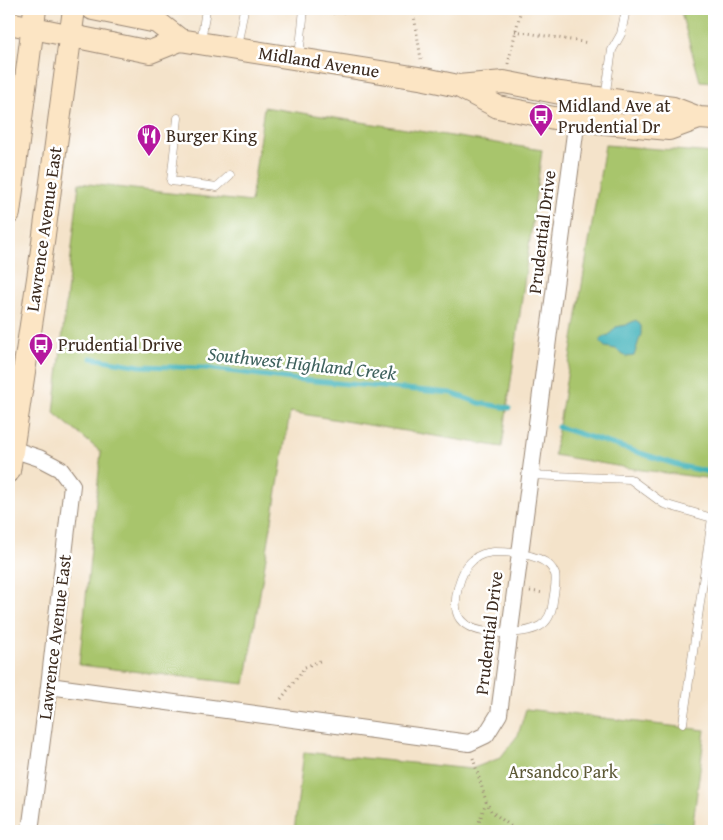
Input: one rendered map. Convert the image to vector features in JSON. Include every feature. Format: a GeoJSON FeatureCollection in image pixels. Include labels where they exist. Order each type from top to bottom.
{"type":"FeatureCollection","features":[{"type":"Feature","properties":{"kind":"main road","name":"Lawrence Avenue East"},"geometry":{"type":"LineString","coordinates":[[10,460],[39,272],[74,9]]}},
{"type":"Feature","properties":{"kind":"main road"},"geometry":{"type":"LineString","coordinates":[[93,9],[158,22],[191,42]]}},
{"type":"Feature","properties":{"kind":"main road","name":"Midland Avenue"},"geometry":{"type":"LineString","coordinates":[[9,23],[34,18],[71,36],[150,52],[191,42],[425,79],[458,86],[498,108],[554,118],[669,129],[706,118]]}},
{"type":"Feature","properties":{"kind":"main road"},"geometry":{"type":"LineString","coordinates":[[9,214],[34,18]]}},
{"type":"Feature","properties":{"kind":"main road","name":"Midland Avenue"},"geometry":{"type":"LineString","coordinates":[[458,86],[504,82],[560,93],[673,108],[706,118]]}},
{"type":"Feature","properties":{"kind":"street","name":"Prudential Drive"},"geometry":{"type":"LineString","coordinates":[[469,744],[486,734],[499,714],[580,95]]}},
{"type":"Feature","properties":{"kind":"street","name":"Lawrence Avenue East"},"geometry":{"type":"LineString","coordinates":[[10,460],[39,458],[60,469],[72,485],[30,831]]}},
{"type":"Feature","properties":{"kind":"street"},"geometry":{"type":"LineString","coordinates":[[49,686],[469,744]]}},
{"type":"Feature","properties":{"kind":"lane"},"geometry":{"type":"LineString","coordinates":[[191,42],[206,9]]}},
{"type":"Feature","properties":{"kind":"lane"},"geometry":{"type":"LineString","coordinates":[[237,49],[244,9]]}},
{"type":"Feature","properties":{"kind":"lane"},"geometry":{"type":"LineString","coordinates":[[298,59],[304,9]]}},
{"type":"Feature","properties":{"kind":"lane"},"geometry":{"type":"LineString","coordinates":[[605,98],[612,50],[621,34],[626,9]]}},
{"type":"Feature","properties":{"kind":"lane"},"geometry":{"type":"LineString","coordinates":[[178,118],[171,181],[217,187],[230,175]]}},
{"type":"Feature","properties":{"kind":"lane"},"geometry":{"type":"LineString","coordinates":[[530,476],[630,479],[664,504],[712,518],[683,723]]}},
{"type":"Feature","properties":{"kind":"lane"},"geometry":{"type":"LineString","coordinates":[[494,552],[520,553],[543,561],[555,575],[554,593],[552,610],[544,623],[536,628],[509,634],[470,627],[460,620],[457,611],[458,585],[465,568],[478,556],[494,552]]}},
{"type":"Feature","properties":{"kind":"path"},"geometry":{"type":"LineString","coordinates":[[333,13],[371,9]]}},
{"type":"Feature","properties":{"kind":"path"},"geometry":{"type":"LineString","coordinates":[[413,9],[425,79]]}},
{"type":"Feature","properties":{"kind":"path"},"geometry":{"type":"LineString","coordinates":[[504,82],[520,9]]}},
{"type":"Feature","properties":{"kind":"path"},"geometry":{"type":"LineString","coordinates":[[515,31],[589,43]]}},
{"type":"Feature","properties":{"kind":"path"},"geometry":{"type":"LineString","coordinates":[[515,590],[554,593]]}},
{"type":"Feature","properties":{"kind":"path"},"geometry":{"type":"LineString","coordinates":[[281,699],[305,667],[322,660]]}},
{"type":"Feature","properties":{"kind":"path"},"geometry":{"type":"LineString","coordinates":[[469,744],[486,801],[493,813],[517,831]]}},
{"type":"Feature","properties":{"kind":"path"},"geometry":{"type":"LineString","coordinates":[[476,831],[486,801]]}},
{"type":"Feature","properties":{"kind":"green space"},"geometry":{"type":"Polygon","coordinates":[[[680,9],[714,9],[714,82],[700,81],[680,9]]]}},
{"type":"Feature","properties":{"kind":"green space"},"geometry":{"type":"Polygon","coordinates":[[[264,107],[542,150],[502,447],[290,412],[245,684],[79,665],[101,452],[54,413],[79,183],[251,202],[264,107]]]}},
{"type":"Feature","properties":{"kind":"green space"},"geometry":{"type":"Polygon","coordinates":[[[605,145],[714,153],[714,479],[634,469],[554,455],[605,145]]]}},
{"type":"Feature","properties":{"kind":"green space","name":"Arsandco Park"},"geometry":{"type":"Polygon","coordinates":[[[526,709],[705,730],[692,831],[294,831],[304,752],[471,769],[500,758],[518,735],[526,709]]]}},
{"type":"Feature","properties":{"kind":"water"},"geometry":{"type":"Polygon","coordinates":[[[636,320],[641,326],[641,334],[634,356],[626,357],[616,349],[605,347],[600,342],[602,337],[609,335],[616,327],[636,320]]]}},
{"type":"Feature","properties":{"kind":"waterway","name":"Southwest Highland Creek"},"geometry":{"type":"LineString","coordinates":[[91,358],[140,366],[204,368],[292,379],[451,393],[479,403],[509,408]]}},
{"type":"Feature","properties":{"kind":"waterway","name":"Southwest Highland Creek"},"geometry":{"type":"LineString","coordinates":[[558,427],[681,466],[714,473]]}},
{"type":"Feature","properties":{"kind":"waterway"},"geometry":{"type":"LineString","coordinates":[[637,831],[657,826],[690,831]]}},
{"type":"Feature","properties":{"kind":"place","name":"Midland Ave at Prudential Dr"},"geometry":{"type":"Point","coordinates":[541,137]}},
{"type":"Feature","properties":{"kind":"place","name":"Burger King"},"geometry":{"type":"Point","coordinates":[149,157]}},
{"type":"Feature","properties":{"kind":"place","name":"Prudential Drive"},"geometry":{"type":"Point","coordinates":[41,366]}}]}
